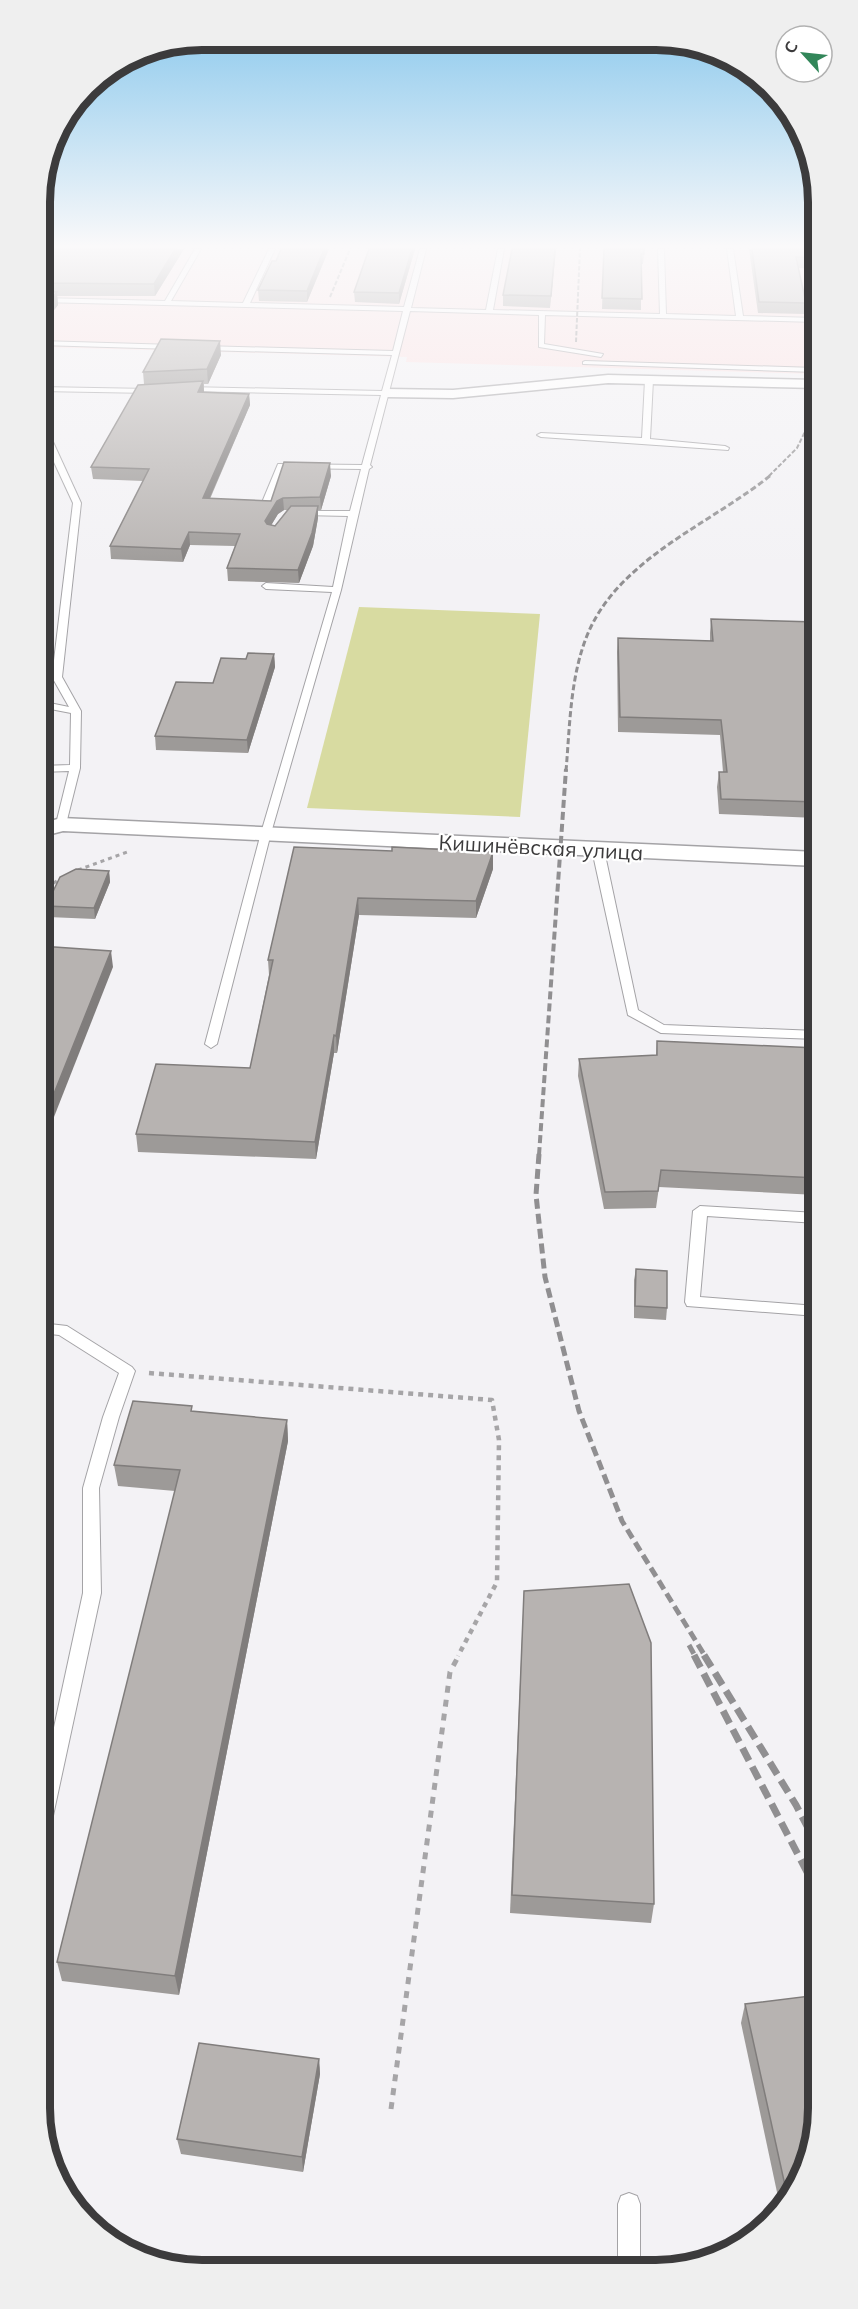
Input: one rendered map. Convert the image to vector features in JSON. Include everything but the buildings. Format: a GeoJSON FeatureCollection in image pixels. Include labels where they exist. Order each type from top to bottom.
{"type":"FeatureCollection","features":[{"type":"Feature","properties":{"kind":"street"},"geometry":{"type":"LineString","coordinates":[[386,393],[453,394],[608,379],[808,384]]}},
{"type":"Feature","properties":{"kind":"street"},"geometry":{"type":"LineString","coordinates":[[50,828],[61,824]]}},
{"type":"Feature","properties":{"kind":"street","name":"Кишинёвская улица"},"geometry":{"type":"LineString","coordinates":[[61,824],[808,859]]}},
{"type":"Feature","properties":{"kind":"lane"},"geometry":{"type":"LineString","coordinates":[[211,1044],[266,833],[337,590],[353,514],[368,467],[395,357]]}},
{"type":"Feature","properties":{"kind":"lane"},"geometry":{"type":"LineString","coordinates":[[585,363],[808,370]]}},
{"type":"Feature","properties":{"kind":"lane"},"geometry":{"type":"LineString","coordinates":[[646,441],[649,380]]}},
{"type":"Feature","properties":{"kind":"lane"},"geometry":{"type":"LineString","coordinates":[[50,389],[157,391]]}},
{"type":"Feature","properties":{"kind":"lane"},"geometry":{"type":"LineString","coordinates":[[179,390],[386,393]]}},
{"type":"Feature","properties":{"kind":"lane"},"geometry":{"type":"LineString","coordinates":[[541,435],[725,448]]}},
{"type":"Feature","properties":{"kind":"lane"},"geometry":{"type":"LineString","coordinates":[[50,444],[77,503],[57,677],[76,711],[75,768],[61,824]]}},
{"type":"Feature","properties":{"kind":"lane"},"geometry":{"type":"LineString","coordinates":[[267,500],[281,466],[368,467]]}},
{"type":"Feature","properties":{"kind":"lane"},"geometry":{"type":"LineString","coordinates":[[288,514],[353,514]]}},
{"type":"Feature","properties":{"kind":"lane"},"geometry":{"type":"LineString","coordinates":[[266,586],[337,590]]}},
{"type":"Feature","properties":{"kind":"lane"},"geometry":{"type":"LineString","coordinates":[[50,706],[76,711]]}},
{"type":"Feature","properties":{"kind":"lane"},"geometry":{"type":"LineString","coordinates":[[50,769],[75,768]]}},
{"type":"Feature","properties":{"kind":"lane"},"geometry":{"type":"LineString","coordinates":[[598,850],[632,1012],[661,1029],[808,1035]]}},
{"type":"Feature","properties":{"kind":"lane"},"geometry":{"type":"LineString","coordinates":[[808,1217],[700,1211],[692,1302],[808,1310]]}},
{"type":"Feature","properties":{"kind":"lane"},"geometry":{"type":"LineString","coordinates":[[49,1329],[62,1330],[127,1371],[91,1488],[92,1593],[49,1792]]}},
{"type":"Feature","properties":{"kind":"lane"},"geometry":{"type":"LineString","coordinates":[[629,2204],[629,2260]]}},
{"type":"Feature","properties":{"kind":"path"},"geometry":{"type":"LineString","coordinates":[[50,884],[100,860],[139,848]]}},
{"type":"Feature","properties":{"kind":"path"},"geometry":{"type":"LineString","coordinates":[[127,1371],[492,1400],[499,1440],[497,1582],[450,1672],[391,2109]]}},
{"type":"Feature","properties":{"kind":"shaded area"},"geometry":{"type":"Polygon","coordinates":[[[398,357],[808,357],[808,374],[406,362],[407,357],[398,357]]]}},
{"type":"Feature","properties":{"kind":"green space"},"geometry":{"type":"Polygon","coordinates":[[[359,607],[540,614],[520,817],[307,808],[359,607]]]}},
{"type":"Feature","properties":{"kind":"railway"},"geometry":{"type":"LineString","coordinates":[[769,476],[797,448],[808,425]]}},
{"type":"Feature","properties":{"kind":"railway"},"geometry":{"type":"LineString","coordinates":[[566,771],[574,682],[589,631],[604,605],[623,582],[670,543],[771,475]]}},
{"type":"Feature","properties":{"kind":"railway"},"geometry":{"type":"LineString","coordinates":[[539,1155],[566,769]]}},
{"type":"Feature","properties":{"kind":"railway"},"geometry":{"type":"LineString","coordinates":[[539,1154],[536,1195],[545,1277],[579,1411],[622,1521],[705,1656]]}},
{"type":"Feature","properties":{"kind":"railway"},"geometry":{"type":"LineString","coordinates":[[689,1645],[695,1656]]}},
{"type":"Feature","properties":{"kind":"railway"},"geometry":{"type":"LineString","coordinates":[[694,1655],[808,1874]]}},
{"type":"Feature","properties":{"kind":"railway"},"geometry":{"type":"LineString","coordinates":[[704,1655],[808,1828]]}}]}
